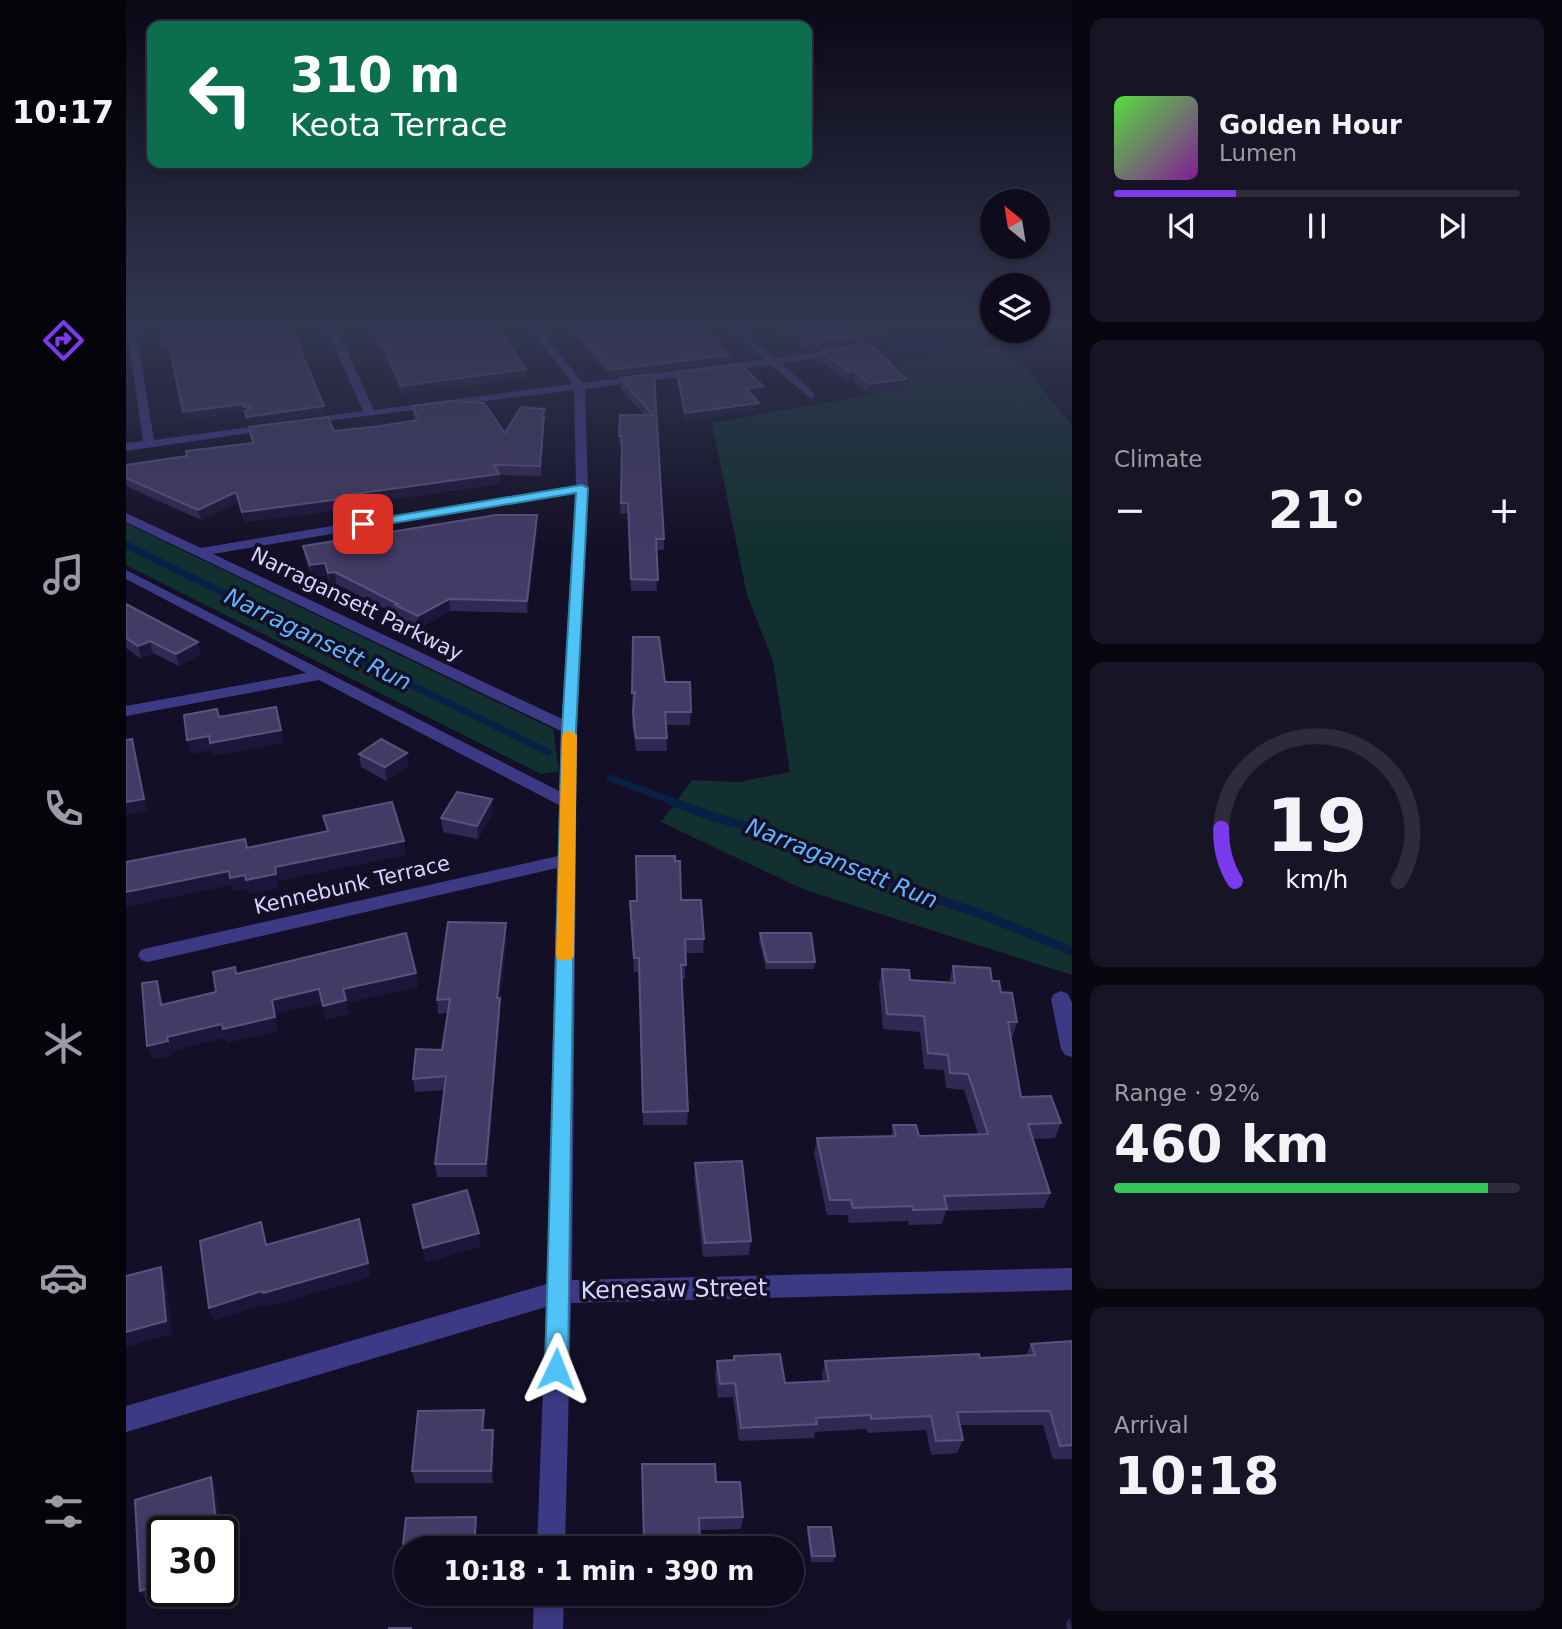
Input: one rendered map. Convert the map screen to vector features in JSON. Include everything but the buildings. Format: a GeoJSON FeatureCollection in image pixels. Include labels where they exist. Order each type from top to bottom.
{"type":"FeatureCollection","features":[{"type":"Feature","properties":{"kind":"street"},"geometry":{"type":"LineString","coordinates":[[142,399],[149,444]]}},
{"type":"Feature","properties":{"kind":"street"},"geometry":{"type":"LineString","coordinates":[[364,399],[370,413]]}},
{"type":"Feature","properties":{"kind":"street"},"geometry":{"type":"LineString","coordinates":[[126,447],[474,399]]}},
{"type":"Feature","properties":{"kind":"street"},"geometry":{"type":"LineString","coordinates":[[551,1536],[559,1292],[569,729],[582,488],[579,399]]}},
{"type":"Feature","properties":{"kind":"street"},"geometry":{"type":"LineString","coordinates":[[198,552],[582,488]]}},
{"type":"Feature","properties":{"kind":"street","name":"Narragansett Parkway"},"geometry":{"type":"LineString","coordinates":[[126,517],[569,729]]}},
{"type":"Feature","properties":{"kind":"street"},"geometry":{"type":"LineString","coordinates":[[126,574],[569,803]]}},
{"type":"Feature","properties":{"kind":"street"},"geometry":{"type":"LineString","coordinates":[[126,711],[322,676]]}},
{"type":"Feature","properties":{"kind":"street","name":"Kennebunk Terrace"},"geometry":{"type":"LineString","coordinates":[[148,955],[567,860]]}},
{"type":"Feature","properties":{"kind":"street"},"geometry":{"type":"LineString","coordinates":[[1061,999],[1072,1049]]}},
{"type":"Feature","properties":{"kind":"street","name":"Kenesaw Street"},"geometry":{"type":"LineString","coordinates":[[126,1419],[559,1292],[1072,1279]]}},
{"type":"Feature","properties":{"kind":"street"},"geometry":{"type":"LineString","coordinates":[[548,1629],[549,1606]]}},
{"type":"Feature","properties":{"kind":"green space"},"geometry":{"type":"Polygon","coordinates":[[[847,399],[1050,399],[1072,425],[1072,975],[805,890],[661,822],[692,780],[739,782],[790,772],[773,661],[747,595],[712,423],[847,399]]]}},
{"type":"Feature","properties":{"kind":"green space"},"geometry":{"type":"Polygon","coordinates":[[[126,523],[553,729],[559,771],[541,774],[126,565],[126,523]]]}},
{"type":"Feature","properties":{"kind":"waterway","name":"Narragansett Run"},"geometry":{"type":"LineString","coordinates":[[126,545],[548,752]]}},
{"type":"Feature","properties":{"kind":"waterway","name":"Narragansett Run"},"geometry":{"type":"LineString","coordinates":[[610,778],[675,802]]}},
{"type":"Feature","properties":{"kind":"waterway","name":"Narragansett Run"},"geometry":{"type":"LineString","coordinates":[[670,801],[783,837],[864,874],[981,914],[1072,951]]}},
{"type":"Feature","properties":{"kind":"slow traffic"},"geometry":{"type":"LineString","coordinates":[[565,956],[569,735]]}},
{"type":"Feature","properties":{"kind":"route"},"geometry":{"type":"LineString","coordinates":[[363,524],[582,488],[569,729],[556,1369]]}}]}
